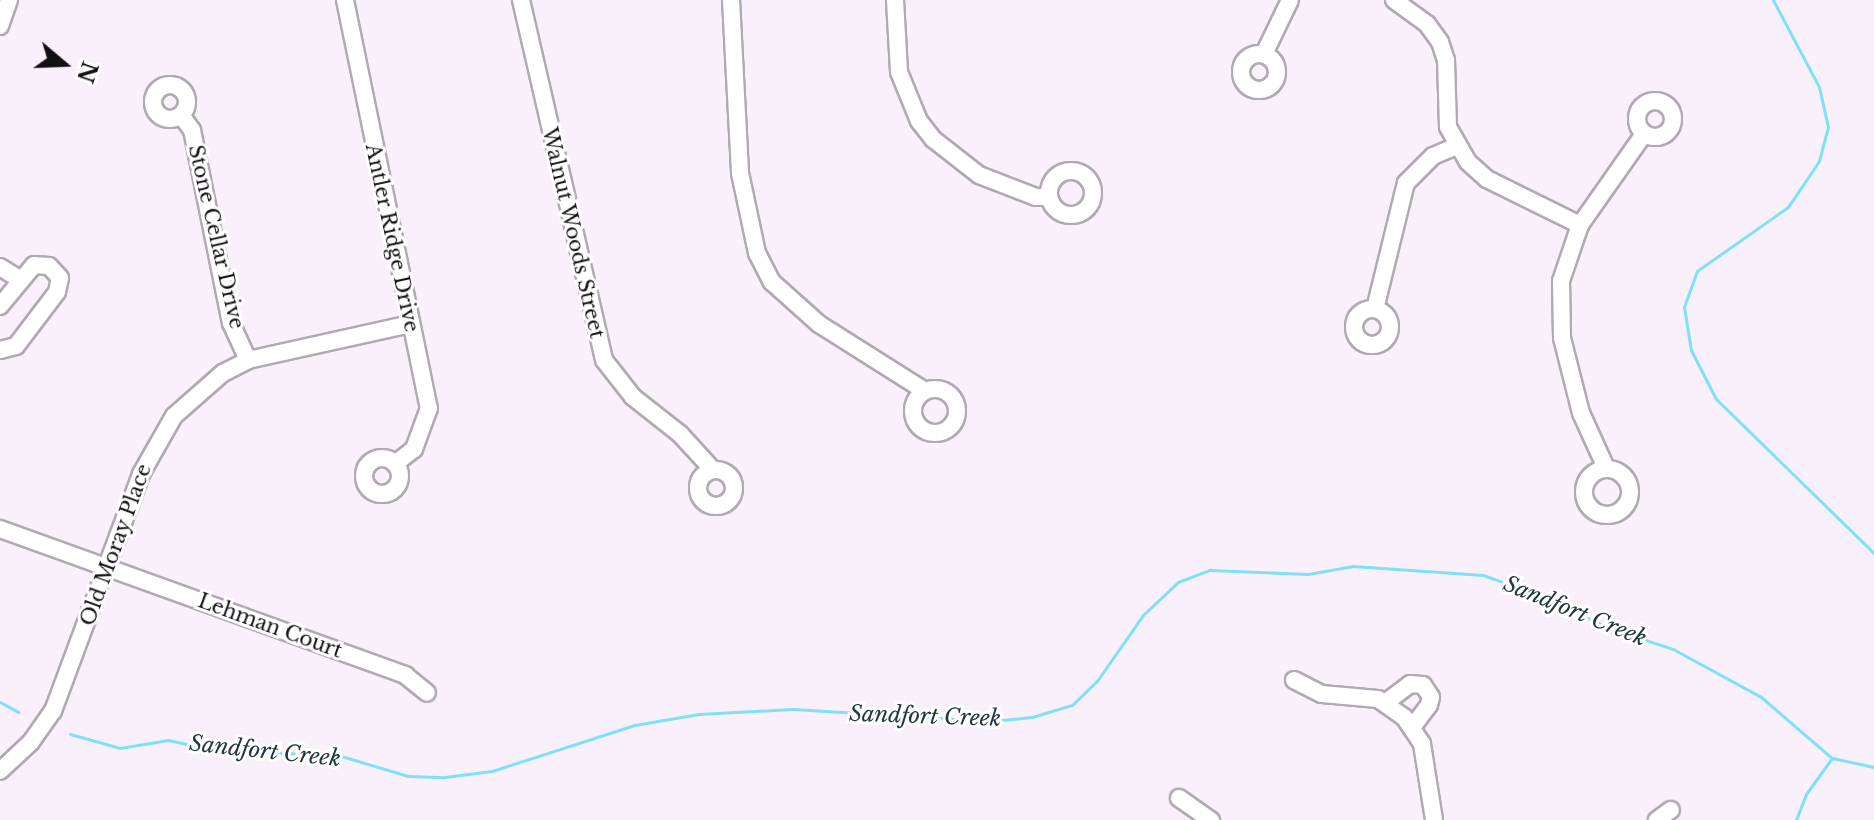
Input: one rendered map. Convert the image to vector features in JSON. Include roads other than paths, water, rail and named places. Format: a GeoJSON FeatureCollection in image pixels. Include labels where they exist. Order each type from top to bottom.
{"type":"FeatureCollection","features":[{"type":"Feature","properties":{"kind":"street"},"geometry":{"type":"LineString","coordinates":[[0,26],[9,0]]}},
{"type":"Feature","properties":{"kind":"street","name":"Antler Ridge Drive"},"geometry":{"type":"LineString","coordinates":[[345,0],[428,419],[414,449],[395,464]]}},
{"type":"Feature","properties":{"kind":"street","name":"Walnut Woods Street"},"geometry":{"type":"LineString","coordinates":[[521,0],[604,360],[633,397],[680,434],[713,470]]}},
{"type":"Feature","properties":{"kind":"street"},"geometry":{"type":"LineString","coordinates":[[731,0],[740,173],[757,253],[772,282],[819,324],[925,391]]}},
{"type":"Feature","properties":{"kind":"street"},"geometry":{"type":"LineString","coordinates":[[895,0],[899,72],[926,130],[952,158],[979,175],[1036,197],[1049,197]]}},
{"type":"Feature","properties":{"kind":"street"},"geometry":{"type":"LineString","coordinates":[[1264,54],[1290,0]]}},
{"type":"Feature","properties":{"kind":"street"},"geometry":{"type":"LineString","coordinates":[[1394,0],[1427,24],[1440,42],[1446,60],[1448,127],[1457,146],[1487,179],[1580,225]]}},
{"type":"Feature","properties":{"kind":"street","name":"Stone Cellar Drive"},"geometry":{"type":"LineString","coordinates":[[181,115],[192,130],[231,323],[248,360]]}},
{"type":"Feature","properties":{"kind":"street"},"geometry":{"type":"LineString","coordinates":[[1606,468],[1581,413],[1559,309],[1568,250],[1580,225],[1644,134]]}},
{"type":"Feature","properties":{"kind":"street"},"geometry":{"type":"LineString","coordinates":[[1375,309],[1406,183],[1433,156],[1457,146]]}},
{"type":"Feature","properties":{"kind":"street"},"geometry":{"type":"LineString","coordinates":[[0,306],[19,279],[42,264],[57,273],[61,283],[16,346],[0,350]]}},
{"type":"Feature","properties":{"kind":"street"},"geometry":{"type":"LineString","coordinates":[[0,267],[19,279]]}},
{"type":"Feature","properties":{"kind":"street","name":"Old Moray Place"},"geometry":{"type":"LineString","coordinates":[[0,771],[31,742],[53,711],[154,445],[200,390],[248,360],[411,324]]}},
{"type":"Feature","properties":{"kind":"street","name":"Lehman Court"},"geometry":{"type":"LineString","coordinates":[[0,529],[405,675],[427,693]]}},
{"type":"Feature","properties":{"kind":"street"},"geometry":{"type":"LineString","coordinates":[[1294,680],[1322,694],[1355,695],[1385,703],[1413,726],[1427,761],[1434,820]]}},
{"type":"Feature","properties":{"kind":"street"},"geometry":{"type":"LineString","coordinates":[[1385,703],[1410,684],[1423,685],[1431,697],[1429,705],[1413,726]]}},
{"type":"Feature","properties":{"kind":"street"},"geometry":{"type":"LineString","coordinates":[[1179,798],[1211,820]]}},
{"type":"Feature","properties":{"kind":"waterway"},"geometry":{"type":"LineString","coordinates":[[1773,0],[1819,87],[1828,127],[1819,161],[1788,207],[1697,271],[1684,307],[1691,350],[1716,399],[1874,553]]}},
{"type":"Feature","properties":{"kind":"waterway","name":"Sandfort Creek"},"geometry":{"type":"LineString","coordinates":[[70,734],[120,748],[168,740],[210,749],[341,756],[408,776],[445,777],[492,771],[634,725],[699,714],[793,709],[992,721],[1032,717],[1072,705],[1097,681],[1143,615],[1178,582],[1210,570],[1308,574],[1353,566],[1483,575],[1537,594],[1609,628],[1673,649],[1761,697],[1832,758],[1874,767]]}},
{"type":"Feature","properties":{"kind":"waterway","name":"Sandfort Creek"},"geometry":{"type":"LineString","coordinates":[[0,702],[18,712]]}},
{"type":"Feature","properties":{"kind":"waterway"},"geometry":{"type":"LineString","coordinates":[[1796,820],[1806,794],[1832,758]]}}]}
